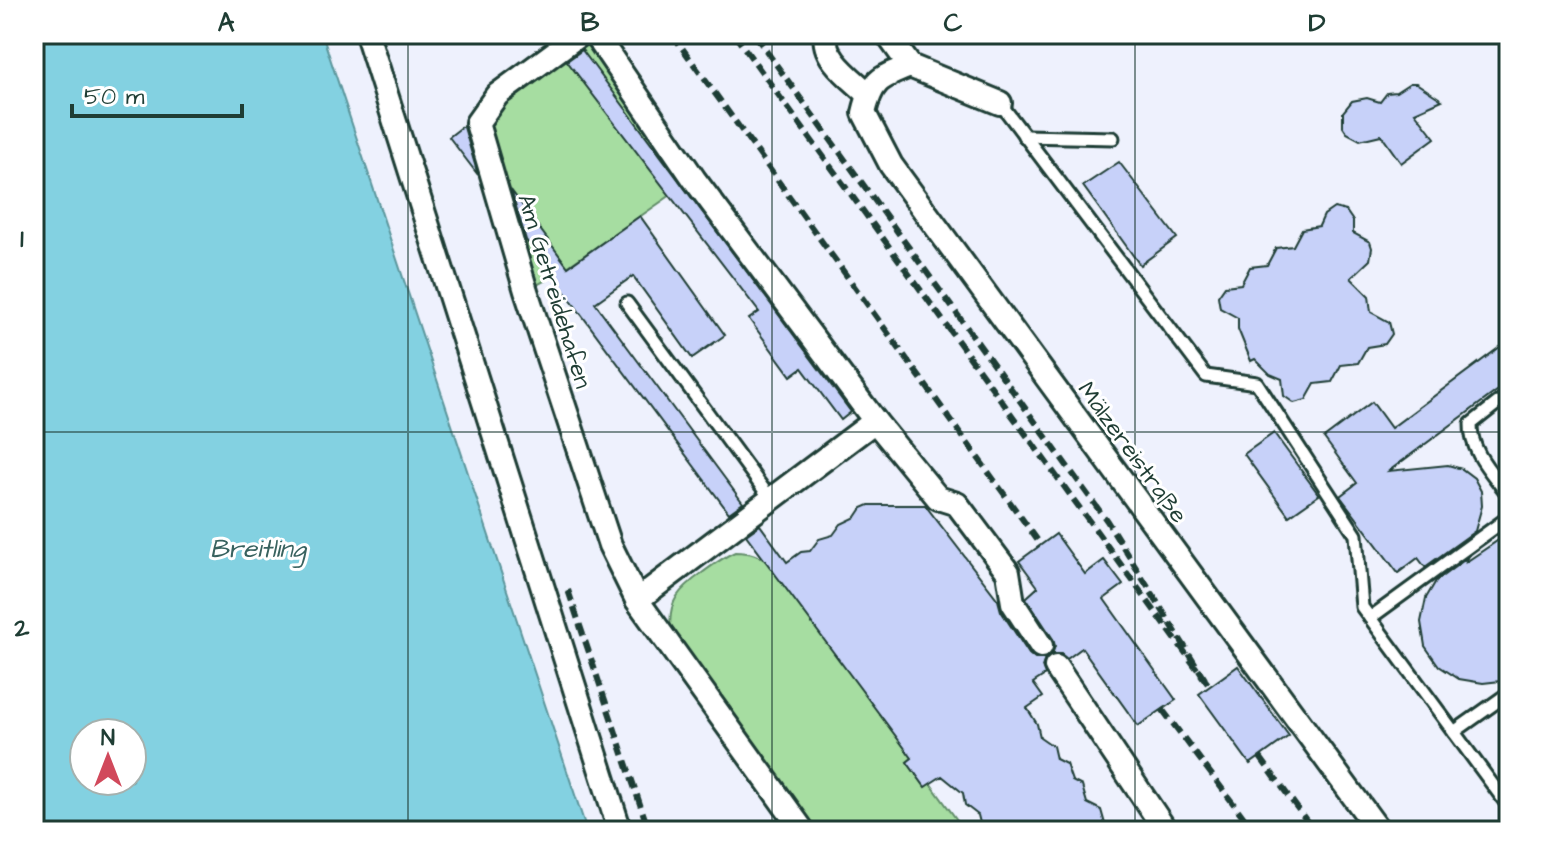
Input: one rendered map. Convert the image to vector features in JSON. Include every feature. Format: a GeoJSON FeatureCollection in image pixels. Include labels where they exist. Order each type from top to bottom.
{"type":"FeatureCollection","features":[{"type":"Feature","properties":{"kind":"street"},"geometry":{"type":"LineString","coordinates":[[367,34],[620,831]]}},
{"type":"Feature","properties":{"kind":"street","name":"Am Getreidehafen"},"geometry":{"type":"LineString","coordinates":[[580,34],[497,95],[477,123],[526,291],[610,545],[637,600],[803,831]]}},
{"type":"Feature","properties":{"kind":"street"},"geometry":{"type":"LineString","coordinates":[[595,34],[694,179],[875,421],[938,498],[957,504],[1000,560],[1008,572],[1013,603],[1041,646]]}},
{"type":"Feature","properties":{"kind":"street"},"geometry":{"type":"LineString","coordinates":[[887,34],[910,66],[1000,103]]}},
{"type":"Feature","properties":{"kind":"street"},"geometry":{"type":"LineString","coordinates":[[823,36],[829,54],[869,95],[882,77],[910,66]]}},
{"type":"Feature","properties":{"kind":"street","name":"Mälzereistraße"},"geometry":{"type":"LineString","coordinates":[[869,95],[864,113],[891,165],[1379,831]]}},
{"type":"Feature","properties":{"kind":"street"},"geometry":{"type":"LineString","coordinates":[[637,600],[875,421]]}},
{"type":"Feature","properties":{"kind":"street"},"geometry":{"type":"LineString","coordinates":[[1056,667],[1166,831]]}},
{"type":"Feature","properties":{"kind":"lane"},"geometry":{"type":"LineString","coordinates":[[1000,103],[1206,376],[1257,383],[1356,535],[1362,607],[1509,807]]}},
{"type":"Feature","properties":{"kind":"lane"},"geometry":{"type":"LineString","coordinates":[[1024,136],[1113,138]]}},
{"type":"Feature","properties":{"kind":"lane"},"geometry":{"type":"LineString","coordinates":[[627,303],[770,498]]}},
{"type":"Feature","properties":{"kind":"lane"},"geometry":{"type":"LineString","coordinates":[[1509,394],[1471,424],[1470,437],[1509,496]]}},
{"type":"Feature","properties":{"kind":"lane"},"geometry":{"type":"LineString","coordinates":[[1370,618],[1509,517]]}},
{"type":"Feature","properties":{"kind":"lane"},"geometry":{"type":"LineString","coordinates":[[1454,732],[1509,693]]}},
{"type":"Feature","properties":{"kind":"shaded area"},"geometry":{"type":"Polygon","coordinates":[[[322,34],[1509,34],[1509,831],[587,831],[322,34]]]}},
{"type":"Feature","properties":{"kind":"green space"},"geometry":{"type":"Polygon","coordinates":[[[595,34],[694,179],[557,274],[526,291],[477,123],[595,34]]]}},
{"type":"Feature","properties":{"kind":"green space"},"geometry":{"type":"Polygon","coordinates":[[[735,552],[754,555],[771,565],[912,758],[907,762],[925,787],[930,783],[965,831],[816,831],[671,631],[671,612],[681,590],[735,552]]]}},
{"type":"Feature","properties":{"kind":"water","name":"Breitling"},"geometry":{"type":"Polygon","coordinates":[[[34,34],[322,34],[587,831],[34,831],[34,34]]]}},
{"type":"Feature","properties":{"kind":"building"},"geometry":{"type":"Polygon","coordinates":[[[582,50],[851,412],[841,420],[802,368],[791,376],[749,319],[759,312],[567,61],[582,50]]]}},
{"type":"Feature","properties":{"kind":"building"},"geometry":{"type":"Polygon","coordinates":[[[1410,83],[1416,83],[1442,100],[1415,112],[1435,138],[1401,163],[1381,135],[1360,140],[1347,133],[1343,127],[1343,112],[1352,101],[1367,98],[1380,102],[1387,93],[1396,92],[1410,83]]]}},
{"type":"Feature","properties":{"kind":"building"},"geometry":{"type":"Polygon","coordinates":[[[464,127],[478,175],[449,137],[464,127]]]}},
{"type":"Feature","properties":{"kind":"building"},"geometry":{"type":"Polygon","coordinates":[[[1119,162],[1177,238],[1140,265],[1083,186],[1119,162]]]}},
{"type":"Feature","properties":{"kind":"building"},"geometry":{"type":"Polygon","coordinates":[[[511,190],[568,267],[640,216],[725,335],[692,358],[633,276],[595,303],[743,503],[729,513],[526,240],[511,190]]]}},
{"type":"Feature","properties":{"kind":"building"},"geometry":{"type":"Polygon","coordinates":[[[1334,208],[1346,211],[1353,221],[1353,233],[1370,242],[1370,260],[1351,278],[1369,296],[1371,312],[1389,322],[1392,334],[1385,344],[1367,347],[1358,363],[1341,365],[1332,382],[1315,384],[1306,400],[1294,403],[1284,396],[1282,379],[1270,374],[1255,359],[1251,361],[1238,329],[1238,318],[1220,308],[1218,296],[1225,286],[1241,284],[1250,267],[1267,265],[1276,248],[1293,246],[1302,229],[1319,226],[1324,215],[1334,208]]]}},
{"type":"Feature","properties":{"kind":"building"},"geometry":{"type":"Polygon","coordinates":[[[1500,347],[1509,359],[1509,382],[1389,471],[1448,465],[1462,469],[1474,478],[1481,491],[1482,506],[1475,531],[1425,567],[1418,558],[1398,573],[1340,496],[1357,483],[1324,438],[1372,402],[1391,428],[1500,347]]]}},
{"type":"Feature","properties":{"kind":"building"},"geometry":{"type":"Polygon","coordinates":[[[1274,433],[1319,495],[1289,516],[1244,454],[1274,433]]]}},
{"type":"Feature","properties":{"kind":"building"},"geometry":{"type":"Polygon","coordinates":[[[869,505],[925,505],[998,600],[1001,611],[1029,654],[1035,659],[1045,659],[1042,667],[1045,675],[1033,683],[1043,697],[1027,708],[1037,724],[1040,737],[1053,746],[1056,759],[1066,764],[1072,781],[1082,786],[1087,803],[1101,810],[1107,831],[982,831],[978,815],[965,805],[963,793],[942,776],[925,787],[907,762],[912,758],[746,535],[760,525],[787,562],[801,552],[810,551],[819,539],[833,535],[841,524],[856,517],[862,508],[869,505]]]}},
{"type":"Feature","properties":{"kind":"building"},"geometry":{"type":"Polygon","coordinates":[[[1509,533],[1509,680],[1483,683],[1459,679],[1439,666],[1425,646],[1421,622],[1426,598],[1436,581],[1509,533]]]}},
{"type":"Feature","properties":{"kind":"building"},"geometry":{"type":"Polygon","coordinates":[[[1056,534],[1085,574],[1104,560],[1123,585],[1104,599],[1176,700],[1138,726],[1082,648],[1067,659],[1061,654],[1052,654],[1055,646],[1053,639],[1026,598],[1038,587],[1019,561],[1056,534]]]}},
{"type":"Feature","properties":{"kind":"building"},"geometry":{"type":"Polygon","coordinates":[[[1238,666],[1289,736],[1250,764],[1199,694],[1238,666]]]}},
{"type":"Feature","properties":{"kind":"railway"},"geometry":{"type":"LineString","coordinates":[[672,34],[1041,545]]}},
{"type":"Feature","properties":{"kind":"railway"},"geometry":{"type":"LineString","coordinates":[[734,34],[1208,684],[1107,521],[754,34]]}},
{"type":"Feature","properties":{"kind":"railway"},"geometry":{"type":"LineString","coordinates":[[568,590],[649,831]]}},
{"type":"Feature","properties":{"kind":"railway"},"geometry":{"type":"LineString","coordinates":[[1162,709],[1254,831]]}},
{"type":"Feature","properties":{"kind":"railway"},"geometry":{"type":"LineString","coordinates":[[1260,757],[1314,831]]}}]}
